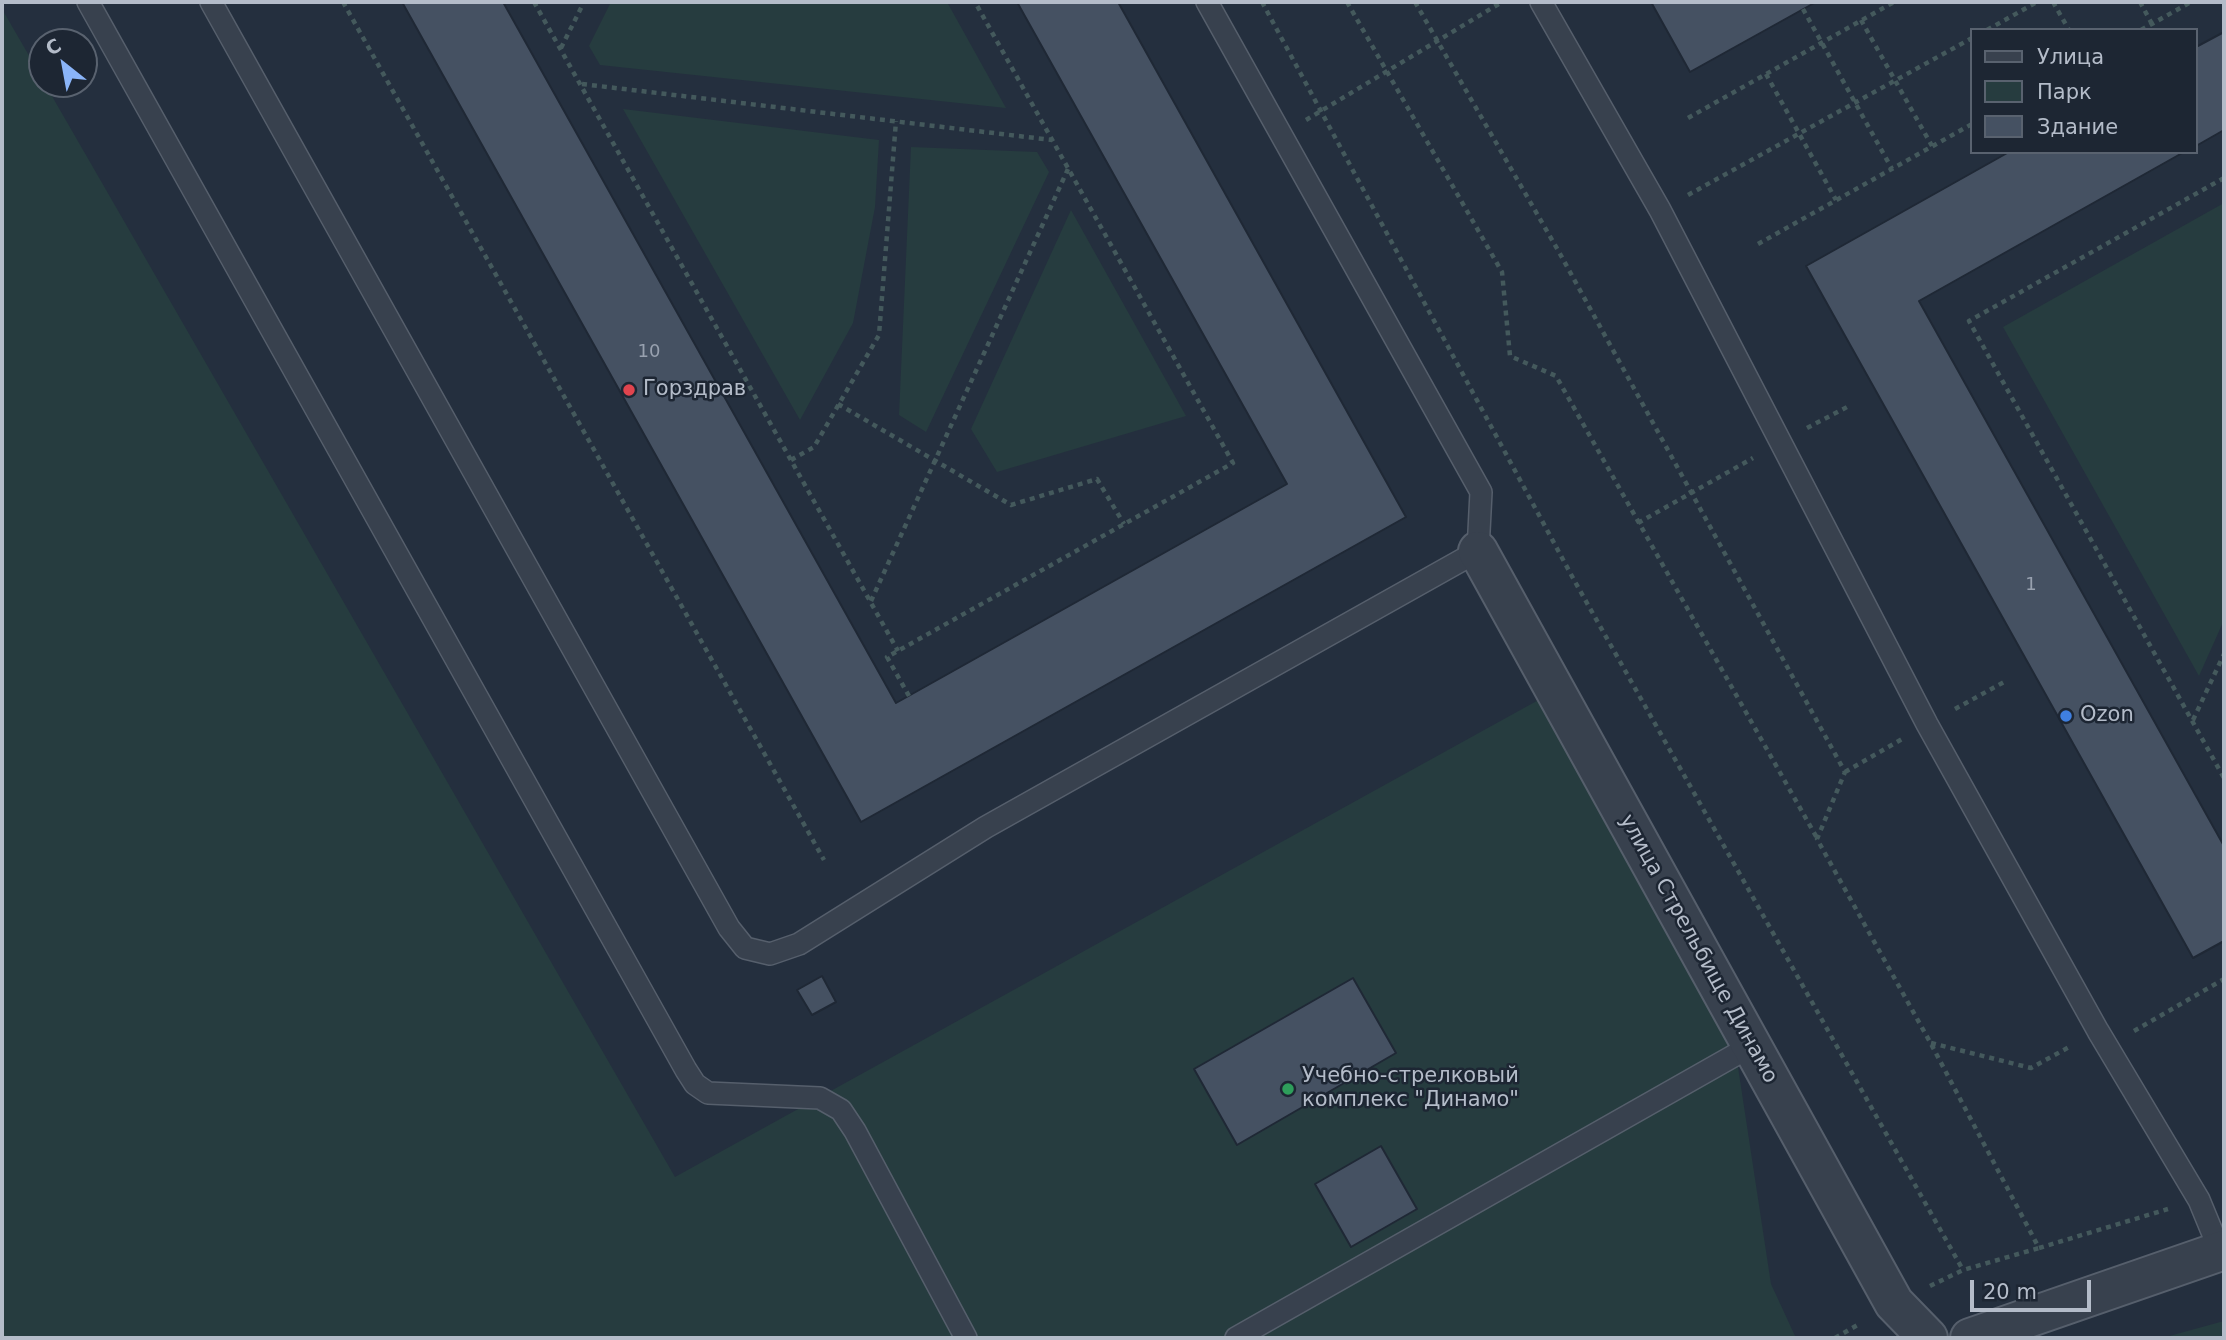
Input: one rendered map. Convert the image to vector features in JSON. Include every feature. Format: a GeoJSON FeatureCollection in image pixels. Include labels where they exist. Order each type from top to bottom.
{"type":"FeatureCollection","features":[{"type":"Feature","properties":{"kind":"street","name":"улица Стрельбище Динамо"},"geometry":{"type":"LineString","coordinates":[[1478,551],[1894,1303],[1928,1338]]}},
{"type":"Feature","properties":{"kind":"street"},"geometry":{"type":"LineString","coordinates":[[1970,1338],[2222,1251]]}},
{"type":"Feature","properties":{"kind":"lane"},"geometry":{"type":"LineString","coordinates":[[88,2],[695,1084],[708,1093],[820,1098],[841,1110],[967,1338]]}},
{"type":"Feature","properties":{"kind":"lane"},"geometry":{"type":"LineString","coordinates":[[211,2],[729,928],[745,948],[770,954],[799,944],[986,827],[1478,551],[1481,492],[1207,2]]}},
{"type":"Feature","properties":{"kind":"lane"},"geometry":{"type":"LineString","coordinates":[[1541,2],[1660,210],[1927,724],[2164,1145],[2199,1200],[2222,1251]]}},
{"type":"Feature","properties":{"kind":"lane"},"geometry":{"type":"LineString","coordinates":[[1236,1338],[1751,1046]]}},
{"type":"Feature","properties":{"kind":"path"},"geometry":{"type":"LineString","coordinates":[[343,2],[824,860]]}},
{"type":"Feature","properties":{"kind":"path"},"geometry":{"type":"LineString","coordinates":[[534,2],[898,651]]}},
{"type":"Feature","properties":{"kind":"path"},"geometry":{"type":"LineString","coordinates":[[561,49],[584,2]]}},
{"type":"Feature","properties":{"kind":"path"},"geometry":{"type":"LineString","coordinates":[[909,696],[887,657],[1233,463],[975,2]]}},
{"type":"Feature","properties":{"kind":"path"},"geometry":{"type":"LineString","coordinates":[[1262,2],[1574,580],[1963,1270]]}},
{"type":"Feature","properties":{"kind":"path"},"geometry":{"type":"LineString","coordinates":[[1347,2],[1502,272],[1510,356],[1556,376],[1930,1042],[2039,1248]]}},
{"type":"Feature","properties":{"kind":"path"},"geometry":{"type":"LineString","coordinates":[[1415,2],[1559,252],[1845,772],[1817,839]]}},
{"type":"Feature","properties":{"kind":"path"},"geometry":{"type":"LineString","coordinates":[[1281,134],[1502,2]]}},
{"type":"Feature","properties":{"kind":"path"},"geometry":{"type":"LineString","coordinates":[[1688,118],[1895,2]]}},
{"type":"Feature","properties":{"kind":"path"},"geometry":{"type":"LineString","coordinates":[[1991,28],[2037,2]]}},
{"type":"Feature","properties":{"kind":"path"},"geometry":{"type":"LineString","coordinates":[[2053,2],[2067,28]]}},
{"type":"Feature","properties":{"kind":"path"},"geometry":{"type":"LineString","coordinates":[[2140,2],[2152,24]]}},
{"type":"Feature","properties":{"kind":"path"},"geometry":{"type":"LineString","coordinates":[[2145,28],[2191,2]]}},
{"type":"Feature","properties":{"kind":"path"},"geometry":{"type":"LineString","coordinates":[[1803,9],[1892,169]]}},
{"type":"Feature","properties":{"kind":"path"},"geometry":{"type":"LineString","coordinates":[[1861,20],[1932,146]]}},
{"type":"Feature","properties":{"kind":"path"},"geometry":{"type":"LineString","coordinates":[[1660,210],[1970,39]]}},
{"type":"Feature","properties":{"kind":"path"},"geometry":{"type":"LineString","coordinates":[[1766,74],[1836,200]]}},
{"type":"Feature","properties":{"kind":"path"},"geometry":{"type":"LineString","coordinates":[[581,84],[1052,140]]}},
{"type":"Feature","properties":{"kind":"path"},"geometry":{"type":"LineString","coordinates":[[791,460],[814,447],[879,335],[896,121]]}},
{"type":"Feature","properties":{"kind":"path"},"geometry":{"type":"LineString","coordinates":[[1758,244],[1970,125]]}},
{"type":"Feature","properties":{"kind":"path"},"geometry":{"type":"LineString","coordinates":[[870,602],[1068,169]]}},
{"type":"Feature","properties":{"kind":"path"},"geometry":{"type":"LineString","coordinates":[[2224,178],[1969,321],[2224,778]]}},
{"type":"Feature","properties":{"kind":"path"},"geometry":{"type":"LineString","coordinates":[[838,404],[1011,505],[1097,479],[1124,524]]}},
{"type":"Feature","properties":{"kind":"path"},"geometry":{"type":"LineString","coordinates":[[1639,523],[1780,442],[1849,406]]}},
{"type":"Feature","properties":{"kind":"path"},"geometry":{"type":"LineString","coordinates":[[2193,721],[2224,654]]}},
{"type":"Feature","properties":{"kind":"path"},"geometry":{"type":"LineString","coordinates":[[1930,1042],[2031,1068],[2103,1038],[2224,979]]}},
{"type":"Feature","properties":{"kind":"path"},"geometry":{"type":"LineString","coordinates":[[1894,1303],[1963,1270],[2199,1200]]}},
{"type":"Feature","properties":{"kind":"green space"},"geometry":{"type":"Polygon","coordinates":[[[611,2],[947,2],[1006,108],[600,65],[589,46],[611,2]]]}},
{"type":"Feature","properties":{"kind":"green space"},"geometry":{"type":"Polygon","coordinates":[[[2,9],[28,54],[28,98],[53,98],[675,1177],[1562,687],[1724,975],[1771,1284],[1796,1338],[2,1338],[2,9]]]}},
{"type":"Feature","properties":{"kind":"green space"},"geometry":{"type":"Polygon","coordinates":[[[623,109],[879,140],[875,207],[853,323],[800,420],[623,109]]]}},
{"type":"Feature","properties":{"kind":"green space"},"geometry":{"type":"Polygon","coordinates":[[[911,147],[1037,152],[1049,172],[926,432],[899,415],[911,147]]]}},
{"type":"Feature","properties":{"kind":"green space"},"geometry":{"type":"Polygon","coordinates":[[[2224,203],[2224,620],[2199,676],[2003,327],[2224,203]]]}},
{"type":"Feature","properties":{"kind":"green space"},"geometry":{"type":"Polygon","coordinates":[[[1071,210],[1186,416],[997,472],[971,429],[1071,210]]]}},
{"type":"Feature","properties":{"kind":"green space"},"geometry":{"type":"Polygon","coordinates":[[[2224,1321],[2224,1338],[2162,1338],[2224,1321]]]}},
{"type":"Feature","properties":{"kind":"building"},"geometry":{"type":"Polygon","coordinates":[[[402,2],[503,2],[896,703],[1287,484],[1017,2],[1118,2],[1406,517],[861,822],[402,2]]]}},
{"type":"Feature","properties":{"kind":"building"},"geometry":{"type":"Polygon","coordinates":[[[1651,2],[1816,2],[1690,72],[1651,2]]]}},
{"type":"Feature","properties":{"kind":"building"},"geometry":{"type":"Polygon","coordinates":[[[2224,32],[2224,130],[2198,145],[2198,46],[2224,32]]]}},
{"type":"Feature","properties":{"kind":"building"},"geometry":{"type":"Polygon","coordinates":[[[2005,154],[2180,154],[1919,301],[2224,846],[2224,941],[2193,958],[1806,266],[2005,154]]]}},
{"type":"Feature","properties":{"kind":"building"},"geometry":{"type":"Polygon","coordinates":[[[822,976],[836,1002],[812,1015],[797,990],[822,976]]]}},
{"type":"Feature","properties":{"kind":"building"},"geometry":{"type":"Polygon","coordinates":[[[1353,978],[1396,1053],[1237,1145],[1194,1069],[1353,978]]]}},
{"type":"Feature","properties":{"kind":"building"},"geometry":{"type":"Polygon","coordinates":[[[1381,1146],[1417,1209],[1351,1247],[1315,1184],[1381,1146]]]}},
{"type":"Feature","properties":{"kind":"place","name":"Горздрав"},"geometry":{"type":"Point","coordinates":[629,390]}},
{"type":"Feature","properties":{"kind":"place","name":"Ozon"},"geometry":{"type":"Point","coordinates":[2066,716]}},
{"type":"Feature","properties":{"kind":"place","name":"Учебно-стрелковый комплекс \"Динамо\""},"geometry":{"type":"Point","coordinates":[1288,1089]}}]}
